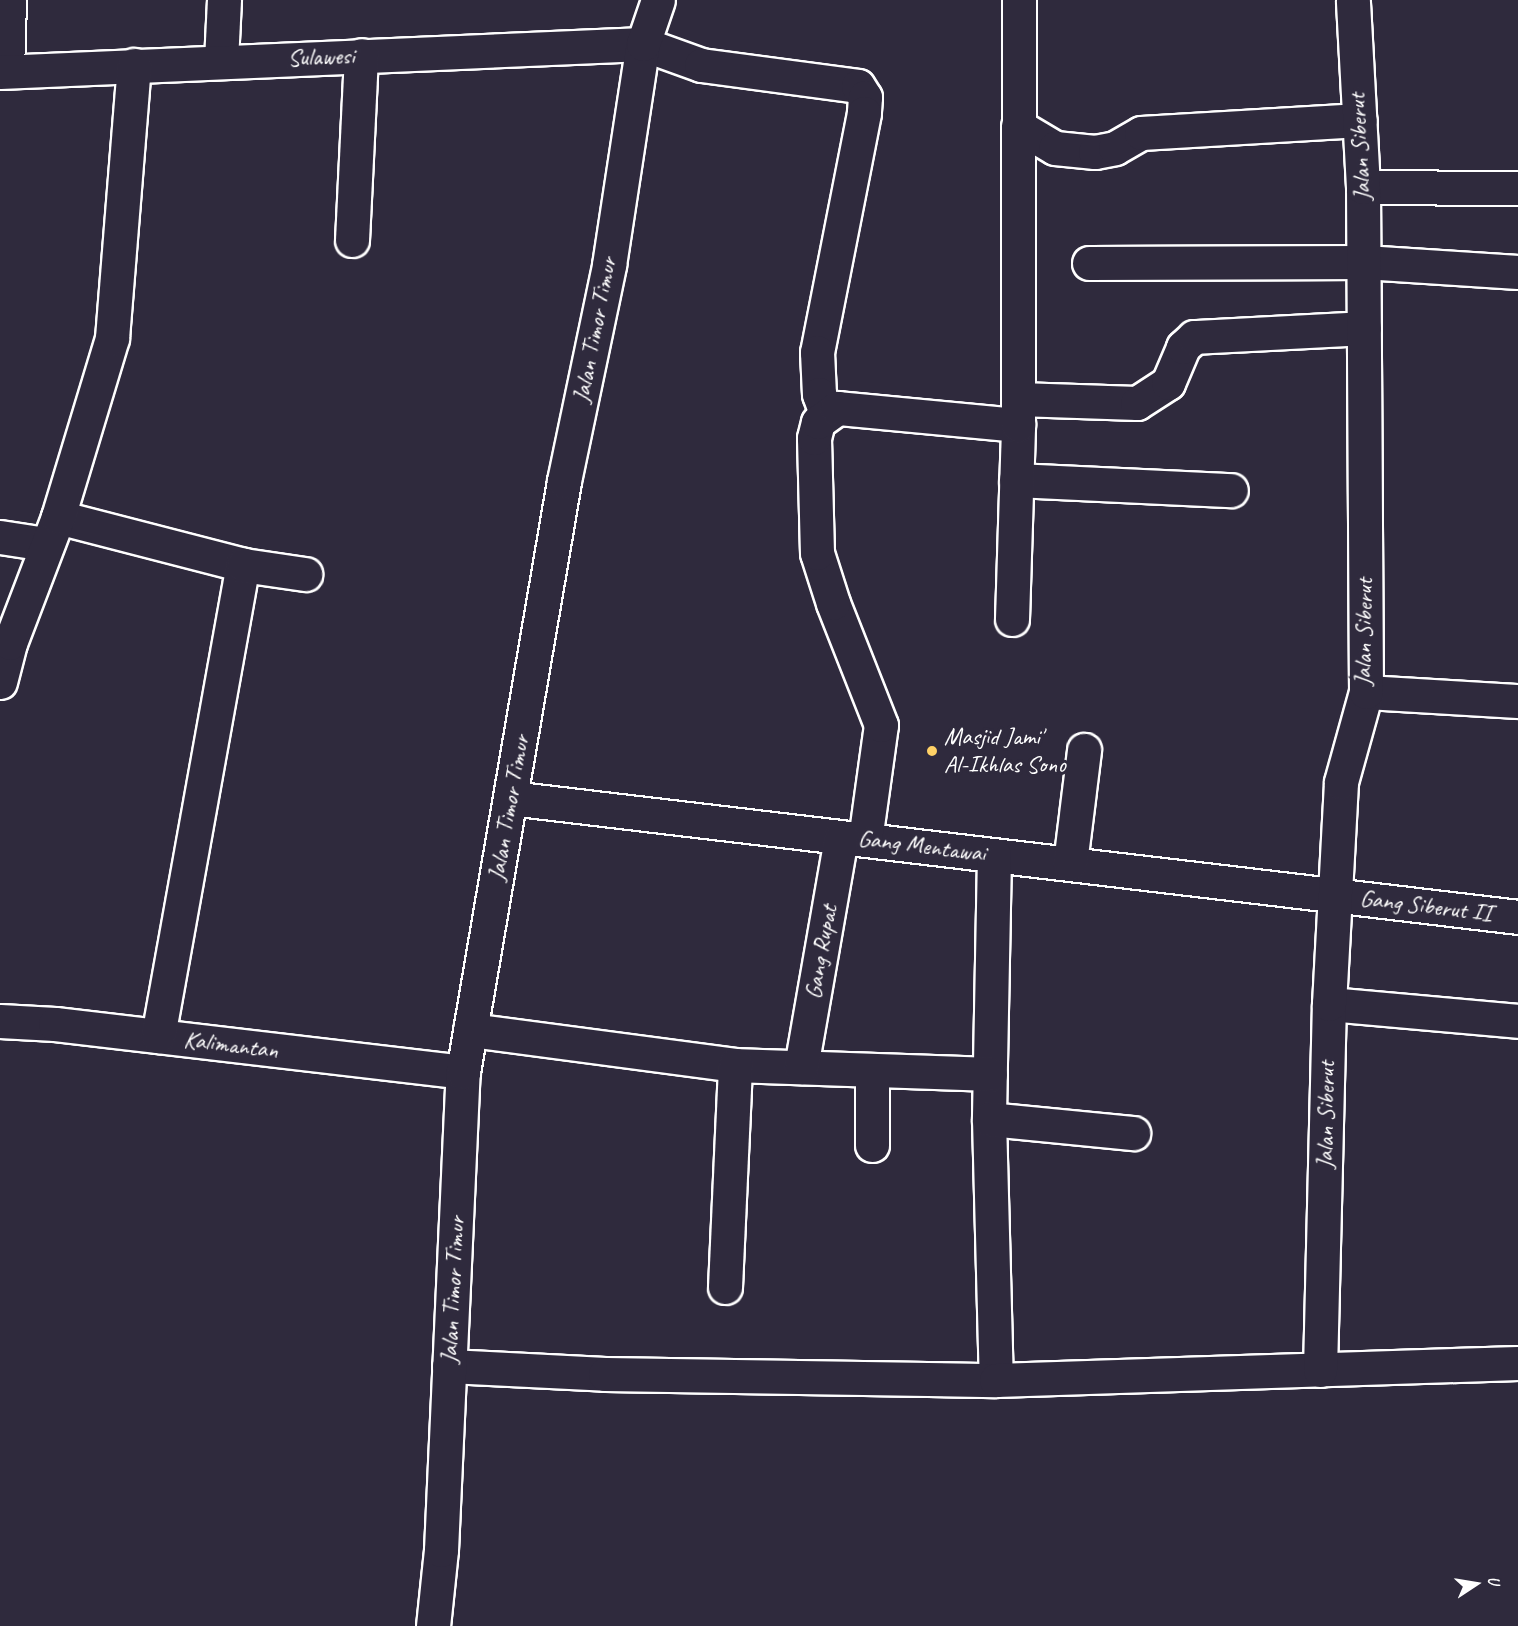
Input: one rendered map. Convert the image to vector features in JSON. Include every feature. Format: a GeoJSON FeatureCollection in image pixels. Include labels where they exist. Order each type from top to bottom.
{"type":"FeatureCollection","features":[{"type":"Feature","properties":{"kind":"street"},"geometry":{"type":"LineString","coordinates":[[3,71],[9,0]]}},
{"type":"Feature","properties":{"kind":"street"},"geometry":{"type":"LineString","coordinates":[[221,61],[224,0]]}},
{"type":"Feature","properties":{"kind":"street"},"geometry":{"type":"LineString","coordinates":[[1012,619],[1018,412],[1019,0]]}},
{"type":"Feature","properties":{"kind":"street","name":"Jalan Siberut"},"geometry":{"type":"LineString","coordinates":[[1320,1370],[1329,1004],[1341,783],[1366,692],[1363,187],[1353,0]]}},
{"type":"Feature","properties":{"kind":"street","name":"Jalan Timor Timur"},"geometry":{"type":"LineString","coordinates":[[433,1626],[441,1551],[463,1072],[564,481],[609,266],[643,44],[661,1]]}},
{"type":"Feature","properties":{"kind":"street"},"geometry":{"type":"LineString","coordinates":[[643,44],[700,65],[858,86],[865,97],[817,352],[819,394],[825,413],[854,407],[1018,412],[1137,403],[1168,383],[1183,347],[1194,337],[1364,328]]}},
{"type":"Feature","properties":{"kind":"street","name":"Sulawesi"},"geometry":{"type":"LineString","coordinates":[[3,71],[643,44]]}},
{"type":"Feature","properties":{"kind":"street"},"geometry":{"type":"LineString","coordinates":[[352,240],[361,55]]}},
{"type":"Feature","properties":{"kind":"street"},"geometry":{"type":"LineString","coordinates":[[0,682],[52,531],[112,338],[134,65]]}},
{"type":"Feature","properties":{"kind":"street"},"geometry":{"type":"LineString","coordinates":[[1018,126],[1055,148],[1095,152],[1116,147],[1141,133],[1360,120]]}},
{"type":"Feature","properties":{"kind":"street"},"geometry":{"type":"LineString","coordinates":[[1363,187],[1518,188]]}},
{"type":"Feature","properties":{"kind":"street"},"geometry":{"type":"LineString","coordinates":[[1089,263],[1364,262],[1518,272]]}},
{"type":"Feature","properties":{"kind":"street","name":"Gang Rupat"},"geometry":{"type":"LineString","coordinates":[[801,1067],[881,725],[833,603],[817,553],[814,438],[818,422],[825,413]]}},
{"type":"Feature","properties":{"kind":"street"},"geometry":{"type":"LineString","coordinates":[[1016,480],[1231,490]]}},
{"type":"Feature","properties":{"kind":"street"},"geometry":{"type":"LineString","coordinates":[[0,537],[52,531],[305,574]]}},
{"type":"Feature","properties":{"kind":"street"},"geometry":{"type":"LineString","coordinates":[[158,1036],[243,565]]}},
{"type":"Feature","properties":{"kind":"street"},"geometry":{"type":"LineString","coordinates":[[1366,692],[1518,701]]}},
{"type":"Feature","properties":{"kind":"street"},"geometry":{"type":"LineString","coordinates":[[1070,863],[1084,750]]}},
{"type":"Feature","properties":{"kind":"street","name":"Gang Mentawai"},"geometry":{"type":"LineString","coordinates":[[510,798],[1335,895]]}},
{"type":"Feature","properties":{"kind":"street"},"geometry":{"type":"LineString","coordinates":[[994,855],[989,1119],[996,1380]]}},
{"type":"Feature","properties":{"kind":"street","name":"Gang Siberut II"},"geometry":{"type":"LineString","coordinates":[[1335,895],[1518,917]]}},
{"type":"Feature","properties":{"kind":"street"},"geometry":{"type":"LineString","coordinates":[[1329,1004],[1518,1021]]}},
{"type":"Feature","properties":{"kind":"street","name":"Kalimantan"},"geometry":{"type":"LineString","coordinates":[[0,1021],[158,1036],[463,1072]]}},
{"type":"Feature","properties":{"kind":"street"},"geometry":{"type":"LineString","coordinates":[[470,1030],[735,1065],[801,1067],[872,1073],[990,1074]]}},
{"type":"Feature","properties":{"kind":"street"},"geometry":{"type":"LineString","coordinates":[[725,1287],[735,1065]]}},
{"type":"Feature","properties":{"kind":"street"},"geometry":{"type":"LineString","coordinates":[[872,1073],[872,1145]]}},
{"type":"Feature","properties":{"kind":"street"},"geometry":{"type":"LineString","coordinates":[[989,1119],[1133,1133]]}},
{"type":"Feature","properties":{"kind":"street"},"geometry":{"type":"LineString","coordinates":[[449,1366],[605,1374],[996,1380],[1518,1363]]}},
{"type":"Feature","properties":{"kind":"place","name":"Masjid Jami' Al-Ikhlas Sono"},"geometry":{"type":"Point","coordinates":[932,751]}}]}
